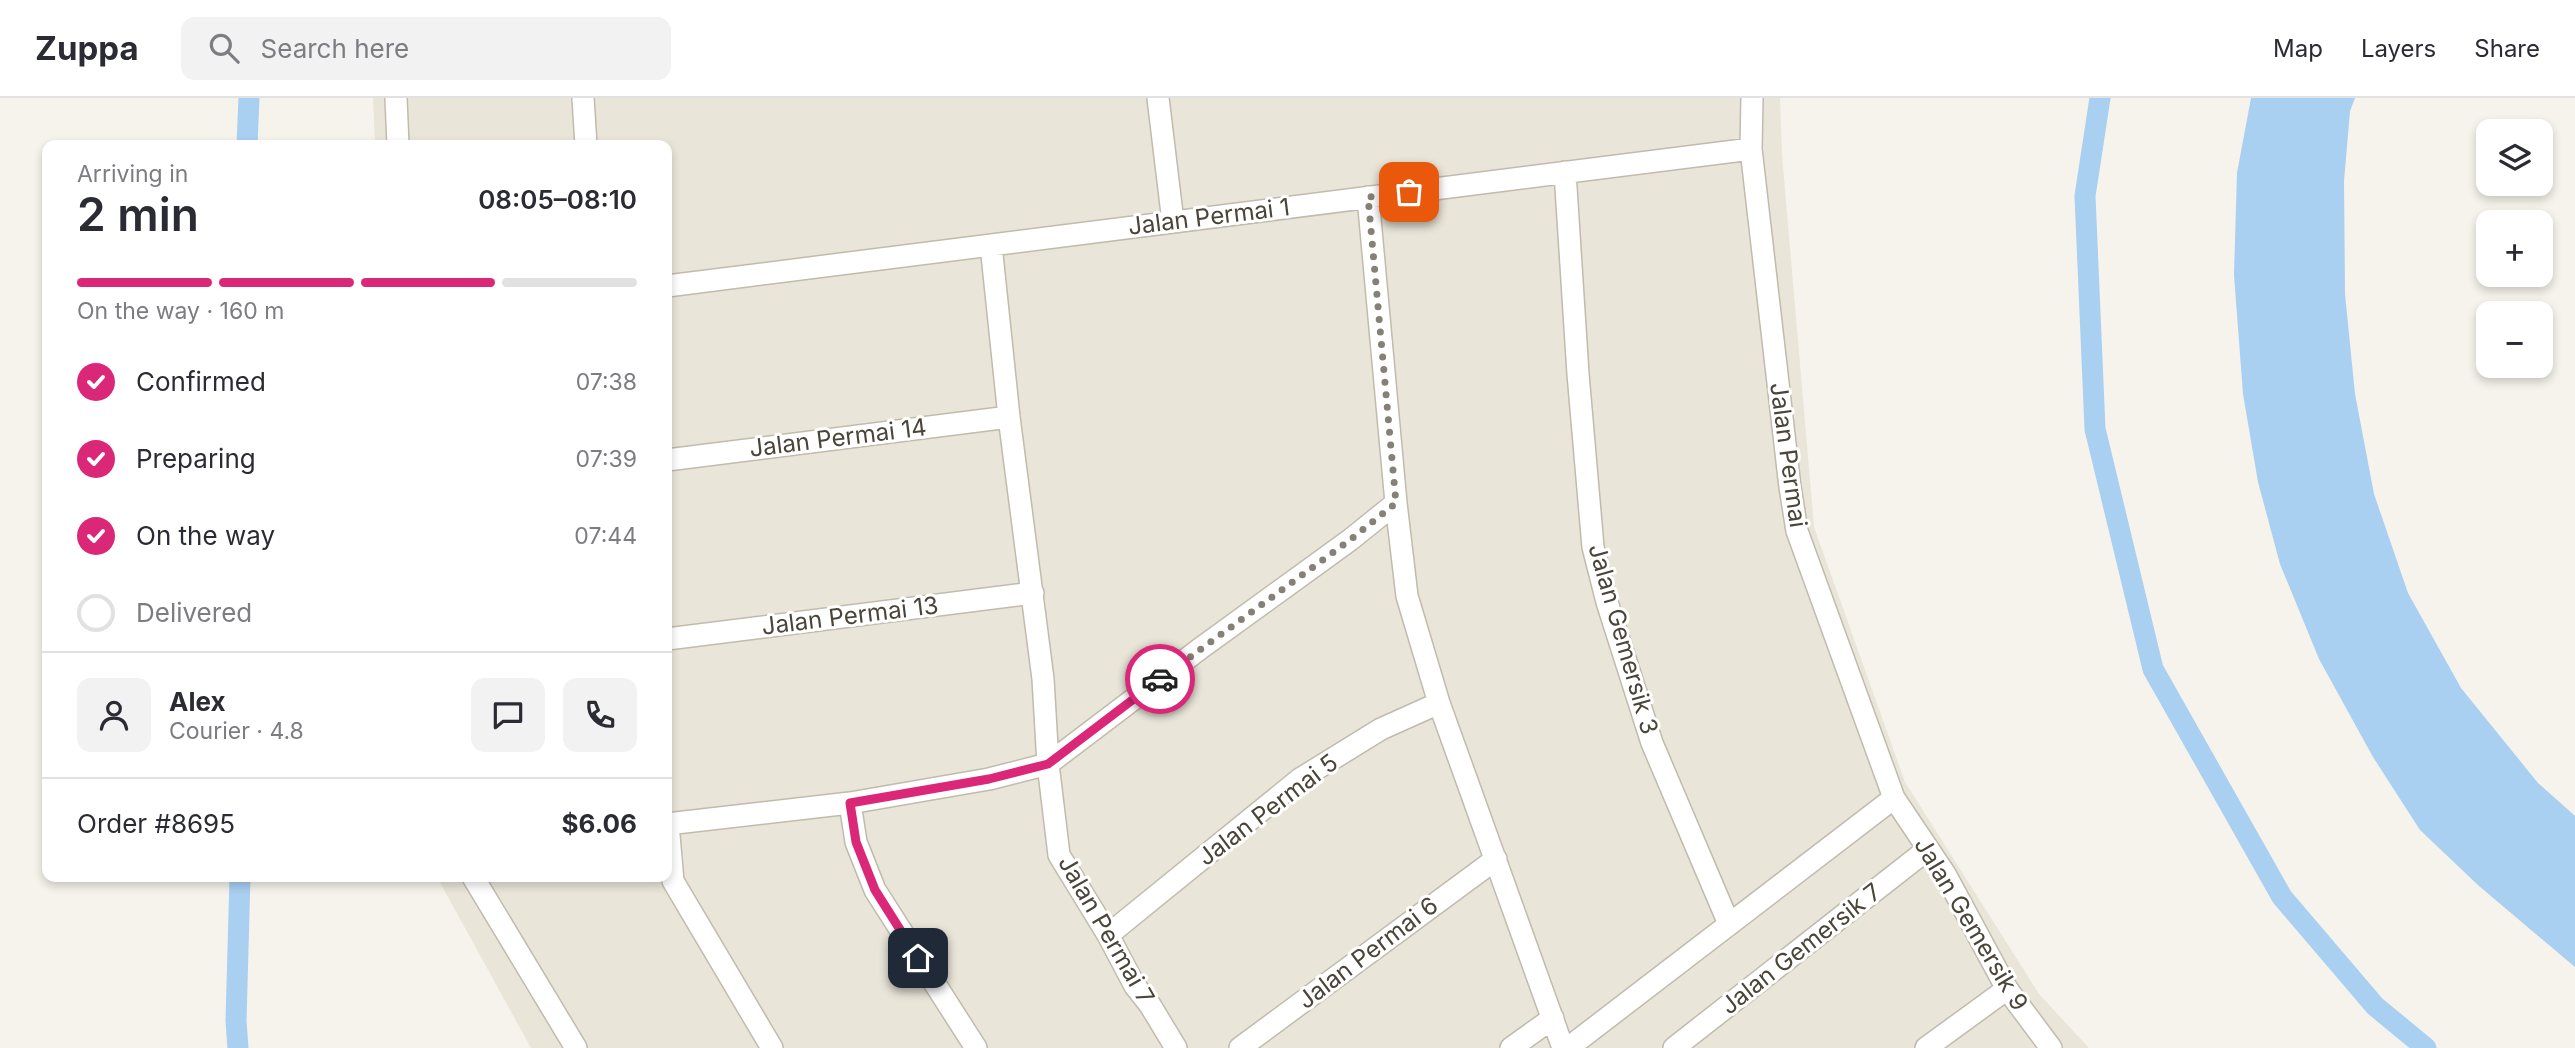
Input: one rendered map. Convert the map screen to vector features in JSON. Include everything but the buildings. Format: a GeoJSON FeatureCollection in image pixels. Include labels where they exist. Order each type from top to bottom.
{"type":"FeatureCollection","features":[{"type":"Feature","properties":{"kind":"street"},"geometry":{"type":"LineString","coordinates":[[396,98],[398,140]]}},
{"type":"Feature","properties":{"kind":"street"},"geometry":{"type":"LineString","coordinates":[[583,98],[586,140]]}},
{"type":"Feature","properties":{"kind":"street"},"geometry":{"type":"LineString","coordinates":[[1158,98],[1172,222]]}},
{"type":"Feature","properties":{"kind":"street","name":"Jalan Permai"},"geometry":{"type":"LineString","coordinates":[[1752,98],[1751,149],[1797,531],[1894,797]]}},
{"type":"Feature","properties":{"kind":"street","name":"Jalan Permai 1"},"geometry":{"type":"LineString","coordinates":[[672,285],[1751,149]]}},
{"type":"Feature","properties":{"kind":"street","name":"Jalan Gemersik 3"},"geometry":{"type":"LineString","coordinates":[[1564,172],[1593,547],[1606,602],[1652,743],[1729,924]]}},
{"type":"Feature","properties":{"kind":"street"},"geometry":{"type":"LineString","coordinates":[[1368,197],[1407,596],[1439,703],[1563,1048]]}},
{"type":"Feature","properties":{"kind":"street","name":"Jalan Permai 7"},"geometry":{"type":"LineString","coordinates":[[991,245],[1009,416],[1043,679],[1048,764],[1059,855],[1108,935],[1135,986],[1150,1004],[1177,1048]]}},
{"type":"Feature","properties":{"kind":"street","name":"Jalan Permai 14"},"geometry":{"type":"LineString","coordinates":[[672,459],[1009,416]]}},
{"type":"Feature","properties":{"kind":"street"},"geometry":{"type":"LineString","coordinates":[[672,823],[850,803],[989,779],[1048,764],[1396,503]]}},
{"type":"Feature","properties":{"kind":"street","name":"Jalan Permai 13"},"geometry":{"type":"LineString","coordinates":[[672,638],[1032,593]]}},
{"type":"Feature","properties":{"kind":"street","name":"Jalan Permai 5"},"geometry":{"type":"LineString","coordinates":[[1108,935],[1300,779],[1381,729],[1439,703]]}},
{"type":"Feature","properties":{"kind":"street"},"geometry":{"type":"LineString","coordinates":[[1568,1048],[1894,797]]}},
{"type":"Feature","properties":{"kind":"street","name":"Jalan Gemersik 9"},"geometry":{"type":"LineString","coordinates":[[1894,797],[1945,874],[2007,989],[2051,1048]]}},
{"type":"Feature","properties":{"kind":"street"},"geometry":{"type":"LineString","coordinates":[[850,803],[856,842],[875,890],[976,1048]]}},
{"type":"Feature","properties":{"kind":"street","name":"Jalan Gemersik 7"},"geometry":{"type":"LineString","coordinates":[[1674,1048],[1928,849]]}},
{"type":"Feature","properties":{"kind":"street","name":"Jalan Permai 6"},"geometry":{"type":"LineString","coordinates":[[1240,1048],[1496,859]]}},
{"type":"Feature","properties":{"kind":"street"},"geometry":{"type":"LineString","coordinates":[[672,872],[673,881],[772,1048]]}},
{"type":"Feature","properties":{"kind":"street"},"geometry":{"type":"LineString","coordinates":[[477,882],[576,1048]]}},
{"type":"Feature","properties":{"kind":"street"},"geometry":{"type":"LineString","coordinates":[[1926,1048],[2007,989]]}},
{"type":"Feature","properties":{"kind":"street"},"geometry":{"type":"LineString","coordinates":[[1511,1048],[1553,1018]]}},
{"type":"Feature","properties":{"kind":"shaded area"},"geometry":{"type":"Polygon","coordinates":[[[373,98],[1780,98],[1782,155],[1814,527],[1905,782],[2039,994],[2089,1048],[531,1048],[440,882],[672,882],[672,140],[375,140],[373,98]]]}},
{"type":"Feature","properties":{"kind":"water"},"geometry":{"type":"Polygon","coordinates":[[[2251,98],[2355,98],[2350,111],[2344,181],[2345,294],[2355,394],[2374,494],[2408,593],[2461,688],[2538,783],[2575,816],[2575,967],[2479,886],[2420,830],[2373,757],[2319,659],[2280,564],[2258,482],[2243,394],[2234,275],[2237,173],[2251,98]]]}},
{"type":"Feature","properties":{"kind":"waterway"},"geometry":{"type":"LineString","coordinates":[[247,140],[249,98]]}},
{"type":"Feature","properties":{"kind":"waterway"},"geometry":{"type":"LineString","coordinates":[[2100,98],[2085,196],[2095,429],[2153,669],[2282,897],[2375,1006],[2426,1048]]}},
{"type":"Feature","properties":{"kind":"waterway"},"geometry":{"type":"LineString","coordinates":[[238,1048],[236,1021],[240,882]]}},
{"type":"Feature","properties":{"kind":"way so far"},"geometry":{"type":"LineString","coordinates":[[1160,679],[1350,540],[1396,503],[1368,197],[1409,192]]}},
{"type":"Feature","properties":{"kind":"route"},"geometry":{"type":"LineString","coordinates":[[918,958],[875,890],[856,842],[850,803],[989,779],[1048,764],[1160,679]]}}]}
